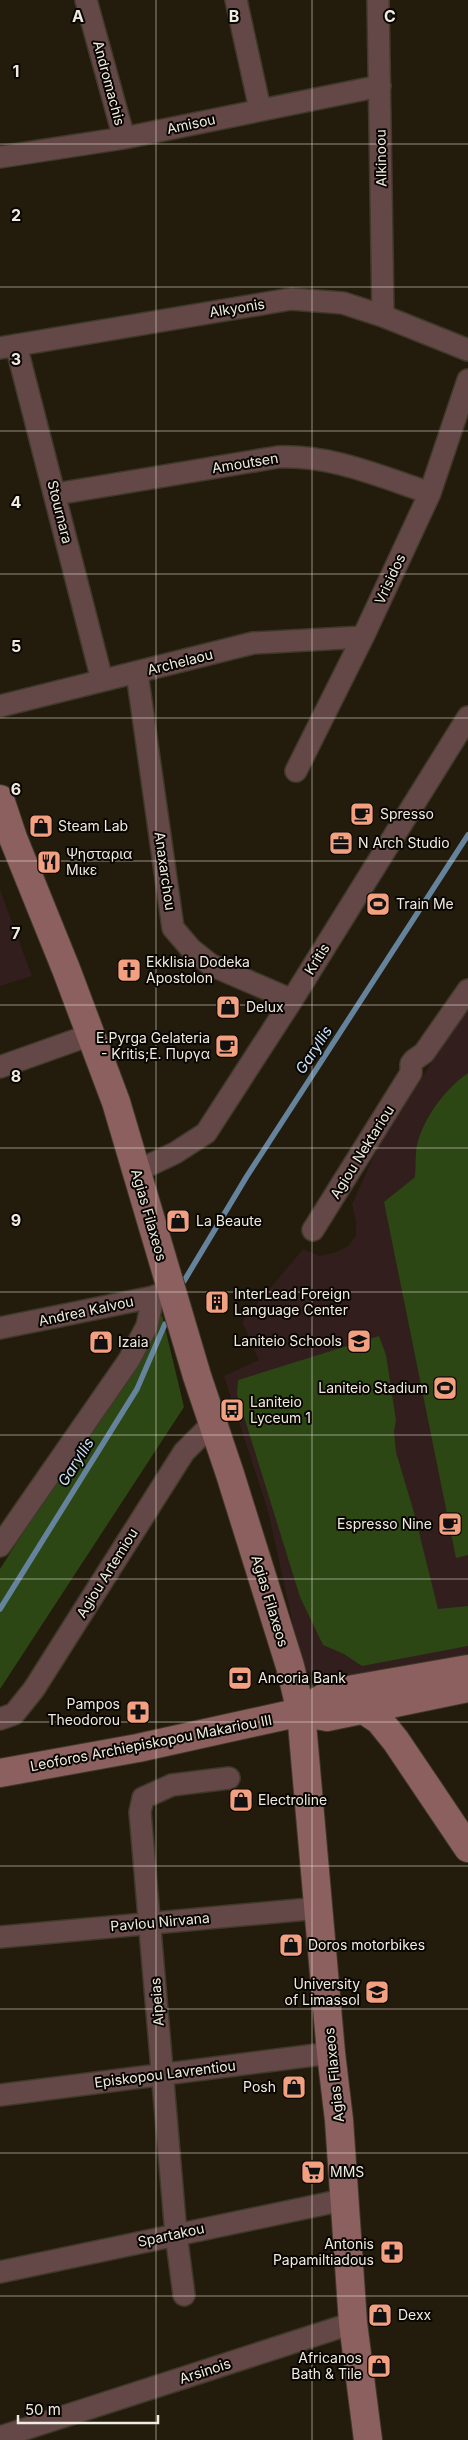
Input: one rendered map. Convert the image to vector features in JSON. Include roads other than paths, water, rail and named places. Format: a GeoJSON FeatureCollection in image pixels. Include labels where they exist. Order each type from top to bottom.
{"type":"FeatureCollection","features":[{"type":"Feature","properties":{"kind":"main road","name":"Agias Filaxeos"},"geometry":{"type":"LineString","coordinates":[[0,799],[13,838],[116,1102],[137,1171],[162,1293],[230,1474],[273,1611],[301,1712],[320,1908],[331,2053],[339,2120],[343,2200],[353,2322],[368,2440]]}},
{"type":"Feature","properties":{"kind":"main road","name":"Leoforos Archiepiskopou Makariou III"},"geometry":{"type":"LineString","coordinates":[[0,1773],[138,1748],[301,1712],[331,1693],[468,1668]]}},
{"type":"Feature","properties":{"kind":"main road","name":"Leoforos Archiepiskopou Makariou III"},"geometry":{"type":"LineString","coordinates":[[301,1712],[327,1717],[468,1688]]}},
{"type":"Feature","properties":{"kind":"main road"},"geometry":{"type":"LineString","coordinates":[[396,1741],[403,1713],[412,1699]]}},
{"type":"Feature","properties":{"kind":"main road"},"geometry":{"type":"LineString","coordinates":[[364,1710],[378,1720],[396,1741],[468,1848]]}},
{"type":"Feature","properties":{"kind":"street","name":"Andromachis"},"geometry":{"type":"LineString","coordinates":[[86,0],[124,138]]}},
{"type":"Feature","properties":{"kind":"street"},"geometry":{"type":"LineString","coordinates":[[236,0],[260,110]]}},
{"type":"Feature","properties":{"kind":"street","name":"Alkinoou"},"geometry":{"type":"LineString","coordinates":[[378,0],[383,316]]}},
{"type":"Feature","properties":{"kind":"street","name":"Amisou"},"geometry":{"type":"LineString","coordinates":[[0,157],[124,138],[380,86]]}},
{"type":"Feature","properties":{"kind":"street","name":"Alkyonis"},"geometry":{"type":"LineString","coordinates":[[8,346],[291,299],[343,303],[383,316],[468,350]]}},
{"type":"Feature","properties":{"kind":"street","name":"Stournara"},"geometry":{"type":"LineString","coordinates":[[8,346],[56,494],[102,680]]}},
{"type":"Feature","properties":{"kind":"street","name":"Vrisidos"},"geometry":{"type":"LineString","coordinates":[[296,771],[363,637],[430,493],[468,380]]}},
{"type":"Feature","properties":{"kind":"street","name":"Amoutsen"},"geometry":{"type":"LineString","coordinates":[[56,494],[278,457],[303,456],[330,460],[430,493]]}},
{"type":"Feature","properties":{"kind":"street","name":"Archelaou"},"geometry":{"type":"LineString","coordinates":[[0,706],[253,643],[363,637]]}},
{"type":"Feature","properties":{"kind":"street","name":"Anaxarchou"},"geometry":{"type":"LineString","coordinates":[[137,673],[174,928],[191,949],[211,965],[292,1000]]}},
{"type":"Feature","properties":{"kind":"street","name":"Kritis"},"geometry":{"type":"LineString","coordinates":[[137,1171],[175,1153],[206,1133],[292,1000],[468,717]]}},
{"type":"Feature","properties":{"kind":"street","name":"Agiou Nektariou"},"geometry":{"type":"LineString","coordinates":[[313,1230],[411,1073],[411,1064],[417,1056],[424,1053],[468,990]]}},
{"type":"Feature","properties":{"kind":"street"},"geometry":{"type":"LineString","coordinates":[[0,1067],[90,1035]]}},
{"type":"Feature","properties":{"kind":"street"},"geometry":{"type":"LineString","coordinates":[[0,1546],[129,1360],[162,1293]]}},
{"type":"Feature","properties":{"kind":"street","name":"Andrea Kalvou"},"geometry":{"type":"LineString","coordinates":[[0,1328],[162,1293]]}},
{"type":"Feature","properties":{"kind":"street","name":"Agiou Artemiou"},"geometry":{"type":"LineString","coordinates":[[0,1719],[14,1714],[34,1689],[184,1452],[212,1424]]}},
{"type":"Feature","properties":{"kind":"street","name":"Aipeias"},"geometry":{"type":"LineString","coordinates":[[184,2295],[176,2234],[151,1923],[140,1812],[143,1798],[172,1785],[229,1778]]}},
{"type":"Feature","properties":{"kind":"street","name":"Pavlou Nirvana"},"geometry":{"type":"LineString","coordinates":[[0,1937],[320,1908]]}},
{"type":"Feature","properties":{"kind":"street","name":"Episkopou Lavrentiou"},"geometry":{"type":"LineString","coordinates":[[0,2095],[331,2053]]}},
{"type":"Feature","properties":{"kind":"street","name":"Spartakou"},"geometry":{"type":"LineString","coordinates":[[0,2272],[343,2200]]}},
{"type":"Feature","properties":{"kind":"street","name":"Arsinois"},"geometry":{"type":"LineString","coordinates":[[0,2437],[353,2322]]}},
{"type":"Feature","properties":{"kind":"waterway","name":"Garyllis"},"geometry":{"type":"LineString","coordinates":[[184,1281],[247,1176],[468,835]]}},
{"type":"Feature","properties":{"kind":"waterway","name":"Garyllis"},"geometry":{"type":"LineString","coordinates":[[0,1609],[137,1389],[165,1324]]}},
{"type":"Feature","properties":{"kind":"place","name":"Spresso"},"geometry":{"type":"Point","coordinates":[362,814]}},
{"type":"Feature","properties":{"kind":"place","name":"Steam Lab"},"geometry":{"type":"Point","coordinates":[41,826]}},
{"type":"Feature","properties":{"kind":"place","name":"N Arch Studio"},"geometry":{"type":"Point","coordinates":[341,843]}},
{"type":"Feature","properties":{"kind":"place","name":"Ψησταρια Μικε"},"geometry":{"type":"Point","coordinates":[49,862]}},
{"type":"Feature","properties":{"kind":"place","name":"Train Me"},"geometry":{"type":"Point","coordinates":[378,904]}},
{"type":"Feature","properties":{"kind":"place","name":"Ekklisia Dodeka Apostolon"},"geometry":{"type":"Point","coordinates":[129,970]}},
{"type":"Feature","properties":{"kind":"place","name":"Delux"},"geometry":{"type":"Point","coordinates":[228,1007]}},
{"type":"Feature","properties":{"kind":"place","name":"E.Pyrga Gelateria - Kritis;Ε. Πυργα"},"geometry":{"type":"Point","coordinates":[227,1046]}},
{"type":"Feature","properties":{"kind":"place","name":"La Beaute"},"geometry":{"type":"Point","coordinates":[178,1221]}},
{"type":"Feature","properties":{"kind":"place","name":"InterLead Foreign Language Center"},"geometry":{"type":"Point","coordinates":[217,1302]}},
{"type":"Feature","properties":{"kind":"place","name":"Laniteio Schools"},"geometry":{"type":"Point","coordinates":[359,1341]}},
{"type":"Feature","properties":{"kind":"place","name":"Izaia"},"geometry":{"type":"Point","coordinates":[101,1342]}},
{"type":"Feature","properties":{"kind":"place","name":"Laniteio Stadium"},"geometry":{"type":"Point","coordinates":[445,1388]}},
{"type":"Feature","properties":{"kind":"place","name":"Laniteio Lyceum 1"},"geometry":{"type":"Point","coordinates":[232,1410]}},
{"type":"Feature","properties":{"kind":"place","name":"Espresso Nine"},"geometry":{"type":"Point","coordinates":[450,1524]}},
{"type":"Feature","properties":{"kind":"place","name":"Ancoria Bank"},"geometry":{"type":"Point","coordinates":[240,1678]}},
{"type":"Feature","properties":{"kind":"place","name":"Pampos Theodorou"},"geometry":{"type":"Point","coordinates":[138,1712]}},
{"type":"Feature","properties":{"kind":"place","name":"Electroline"},"geometry":{"type":"Point","coordinates":[241,1800]}},
{"type":"Feature","properties":{"kind":"place","name":"Doros motorbikes"},"geometry":{"type":"Point","coordinates":[291,1945]}},
{"type":"Feature","properties":{"kind":"place","name":"University of Limassol"},"geometry":{"type":"Point","coordinates":[377,1992]}},
{"type":"Feature","properties":{"kind":"place","name":"Posh"},"geometry":{"type":"Point","coordinates":[294,2087]}},
{"type":"Feature","properties":{"kind":"place","name":"MMS"},"geometry":{"type":"Point","coordinates":[313,2172]}},
{"type":"Feature","properties":{"kind":"place","name":"Antonis Papamiltiadous"},"geometry":{"type":"Point","coordinates":[392,2252]}},
{"type":"Feature","properties":{"kind":"place","name":"Dexx"},"geometry":{"type":"Point","coordinates":[380,2315]}},
{"type":"Feature","properties":{"kind":"place","name":"Africanos Bath & Tile"},"geometry":{"type":"Point","coordinates":[379,2366]}}]}
